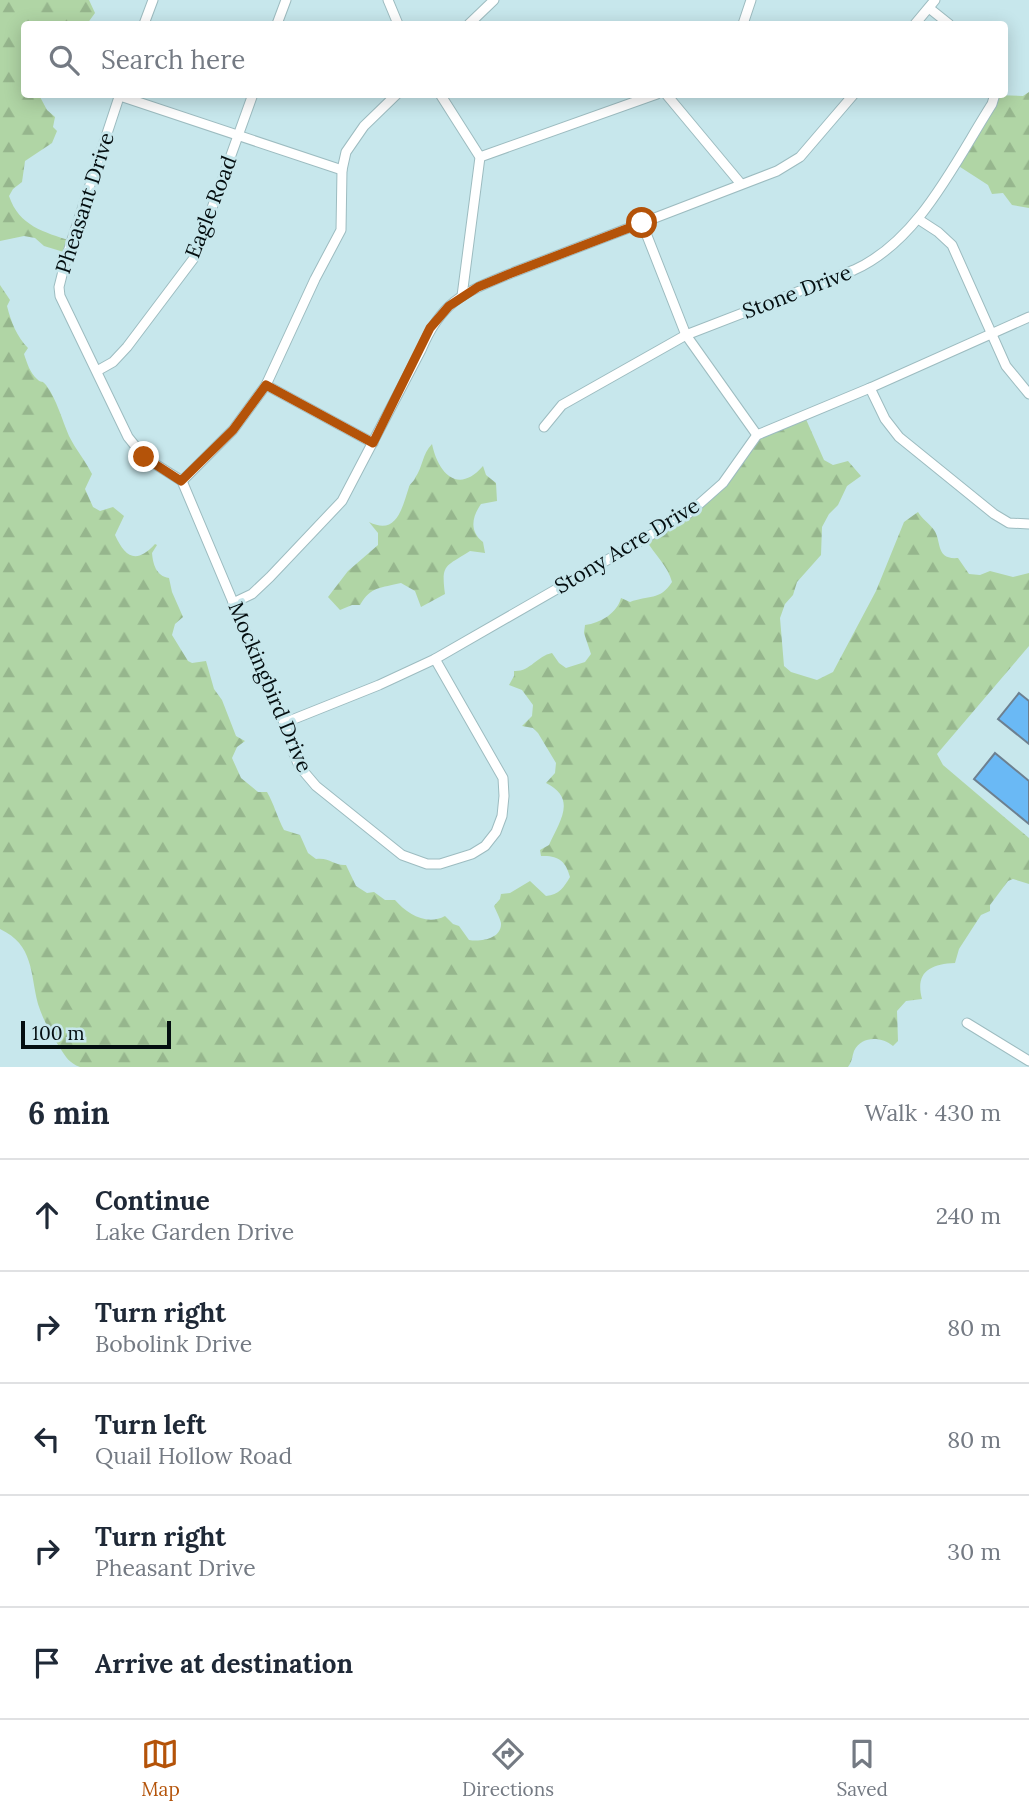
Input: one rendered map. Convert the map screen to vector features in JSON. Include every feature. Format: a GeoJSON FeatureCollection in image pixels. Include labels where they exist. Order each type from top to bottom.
{"type":"FeatureCollection","features":[{"type":"Feature","properties":{"kind":"street"},"geometry":{"type":"LineString","coordinates":[[145,21],[153,0]]}},
{"type":"Feature","properties":{"kind":"street"},"geometry":{"type":"LineString","coordinates":[[278,21],[286,0]]}},
{"type":"Feature","properties":{"kind":"street"},"geometry":{"type":"LineString","coordinates":[[388,0],[397,21]]}},
{"type":"Feature","properties":{"kind":"street"},"geometry":{"type":"LineString","coordinates":[[472,21],[494,0]]}},
{"type":"Feature","properties":{"kind":"street"},"geometry":{"type":"LineString","coordinates":[[744,21],[751,0]]}},
{"type":"Feature","properties":{"kind":"street"},"geometry":{"type":"LineString","coordinates":[[918,21],[932,4],[946,21]]}},
{"type":"Feature","properties":{"kind":"street","name":"Pheasant Drive"},"geometry":{"type":"LineString","coordinates":[[119,98],[59,287],[64,307],[128,437],[144,457],[181,481]]}},
{"type":"Feature","properties":{"kind":"street"},"geometry":{"type":"LineString","coordinates":[[129,98],[342,170]]}},
{"type":"Feature","properties":{"kind":"street","name":"Eagle Road"},"geometry":{"type":"LineString","coordinates":[[97,371],[113,362],[127,347],[194,258],[252,98]]}},
{"type":"Feature","properties":{"kind":"street"},"geometry":{"type":"LineString","coordinates":[[181,481],[233,430],[266,385],[341,230],[342,170],[346,152],[355,136],[393,98]]}},
{"type":"Feature","properties":{"kind":"street"},"geometry":{"type":"LineString","coordinates":[[443,98],[480,157],[462,296]]}},
{"type":"Feature","properties":{"kind":"street"},"geometry":{"type":"LineString","coordinates":[[480,157],[646,98]]}},
{"type":"Feature","properties":{"kind":"street"},"geometry":{"type":"LineString","coordinates":[[669,98],[741,184]]}},
{"type":"Feature","properties":{"kind":"street"},"geometry":{"type":"LineString","coordinates":[[233,603],[251,594],[270,577],[342,501],[433,322],[462,296],[514,272],[777,171],[800,158],[851,98]]}},
{"type":"Feature","properties":{"kind":"street","name":"Stone Drive"},"geometry":{"type":"LineString","coordinates":[[544,427],[562,405],[686,335],[865,265],[885,253],[918,219],[994,98]]}},
{"type":"Feature","properties":{"kind":"street"},"geometry":{"type":"LineString","coordinates":[[918,219],[952,245],[1006,366],[1029,394]]}},
{"type":"Feature","properties":{"kind":"street"},"geometry":{"type":"LineString","coordinates":[[642,223],[686,335],[757,435],[1029,317]]}},
{"type":"Feature","properties":{"kind":"street"},"geometry":{"type":"LineString","coordinates":[[266,385],[373,443]]}},
{"type":"Feature","properties":{"kind":"street"},"geometry":{"type":"LineString","coordinates":[[870,388],[885,419],[900,437],[994,514],[1017,525],[1029,524]]}},
{"type":"Feature","properties":{"kind":"street","name":"Stony Acre Drive"},"geometry":{"type":"LineString","coordinates":[[284,723],[435,659],[689,513],[723,483],[757,435]]}},
{"type":"Feature","properties":{"kind":"street","name":"Mockingbird Drive"},"geometry":{"type":"LineString","coordinates":[[181,481],[284,723],[299,766],[316,786],[402,855],[427,864],[440,864],[472,854],[485,846],[502,816],[504,796],[503,778],[435,659]]}},
{"type":"Feature","properties":{"kind":"street"},"geometry":{"type":"LineString","coordinates":[[967,1023],[1029,1060],[1025,1067]]}},
{"type":"Feature","properties":{"kind":"green space"},"geometry":{"type":"Polygon","coordinates":[[[0,0],[89,0],[95,13],[89,21],[21,21],[21,98],[41,98],[47,110],[55,117],[53,127],[57,131],[52,143],[25,161],[22,182],[9,196],[13,206],[26,221],[42,231],[71,241],[67,253],[44,246],[35,238],[24,236],[0,241],[0,0]]]}},
{"type":"Feature","properties":{"kind":"green space"},"geometry":{"type":"Polygon","coordinates":[[[1029,92],[1029,208],[1012,205],[1003,193],[992,194],[988,185],[957,165],[994,98],[1023,96],[1029,92]]]}},
{"type":"Feature","properties":{"kind":"green space"},"geometry":{"type":"Polygon","coordinates":[[[0,285],[10,300],[7,306],[10,318],[28,348],[24,354],[29,368],[50,391],[69,436],[92,474],[85,489],[93,507],[100,511],[113,507],[124,516],[115,535],[123,549],[132,556],[142,555],[157,545],[152,553],[154,565],[161,575],[169,578],[183,617],[175,624],[172,635],[188,661],[206,661],[214,689],[222,700],[236,736],[245,741],[237,747],[232,758],[241,778],[258,792],[267,792],[284,830],[300,835],[308,853],[316,859],[346,865],[356,886],[367,893],[374,892],[385,900],[395,900],[411,914],[424,919],[445,916],[459,926],[469,940],[479,940],[498,933],[501,923],[494,906],[501,894],[510,893],[530,881],[546,896],[563,887],[570,877],[566,867],[557,858],[541,856],[540,850],[549,845],[563,811],[561,796],[546,783],[555,773],[556,763],[538,733],[533,728],[522,726],[532,716],[533,705],[522,690],[509,685],[514,671],[525,669],[552,653],[566,668],[585,662],[591,654],[584,633],[585,625],[608,616],[621,598],[630,602],[653,596],[663,592],[672,582],[646,540],[713,494],[758,435],[805,417],[824,460],[833,465],[848,461],[861,476],[847,486],[838,505],[829,514],[822,527],[821,555],[797,582],[780,618],[784,666],[791,672],[817,680],[833,672],[876,591],[904,522],[918,512],[934,530],[942,553],[958,558],[969,574],[980,575],[990,571],[1013,577],[1029,573],[1029,646],[937,754],[943,765],[1029,838],[1029,884],[1013,879],[1008,881],[990,905],[990,911],[981,915],[959,949],[955,963],[938,965],[926,972],[921,983],[922,999],[906,1001],[897,1011],[898,1041],[893,1046],[878,1039],[862,1042],[854,1051],[848,1067],[80,1067],[73,1064],[60,1048],[42,1016],[25,952],[19,943],[0,929],[0,285]]]}},
{"type":"Feature","properties":{"kind":"green space"},"geometry":{"type":"Polygon","coordinates":[[[432,444],[439,464],[450,477],[465,479],[483,466],[486,475],[496,483],[497,501],[481,504],[473,524],[483,542],[485,553],[470,551],[450,564],[444,577],[445,594],[421,607],[415,591],[401,583],[377,589],[368,594],[360,605],[340,610],[328,597],[348,571],[378,545],[378,533],[369,522],[386,525],[397,518],[409,486],[418,474],[432,444]]]}},
{"type":"Feature","properties":{"kind":"building"},"geometry":{"type":"Polygon","coordinates":[[[1019,693],[1029,701],[1029,744],[998,719],[1019,693]]]}},
{"type":"Feature","properties":{"kind":"building"},"geometry":{"type":"Polygon","coordinates":[[[995,753],[1029,781],[1029,824],[974,779],[995,753]]]}},
{"type":"Feature","properties":{"kind":"route"},"geometry":{"type":"LineString","coordinates":[[144,457],[181,481],[233,430],[266,385],[373,443],[433,322],[449,306],[478,287],[642,223]]}}]}
